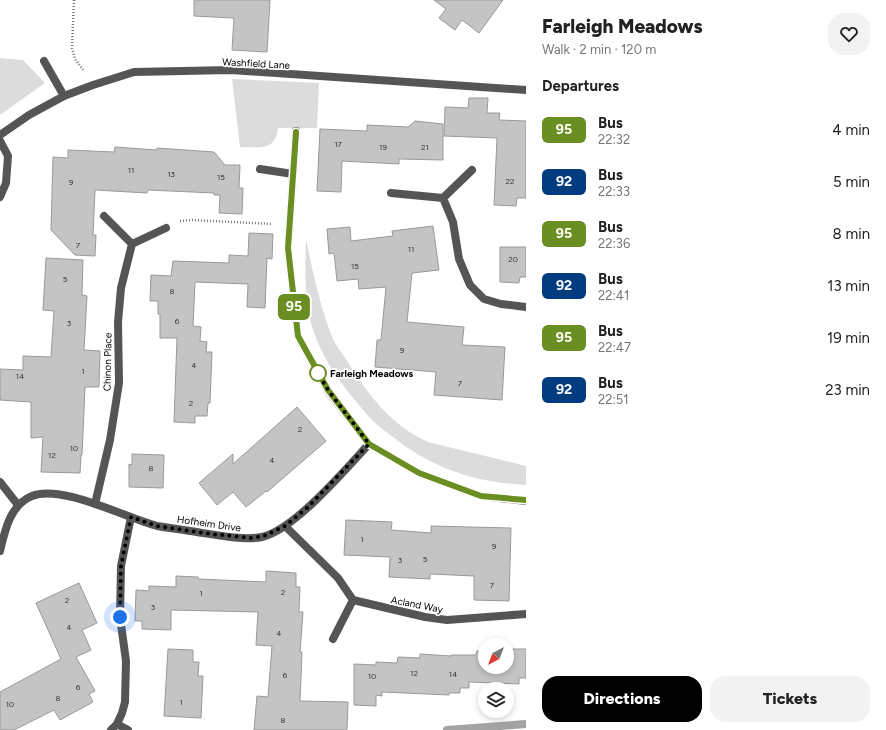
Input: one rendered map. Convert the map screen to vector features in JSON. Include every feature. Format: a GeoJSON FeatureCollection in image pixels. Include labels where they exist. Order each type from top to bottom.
{"type":"FeatureCollection","features":[{"type":"Feature","properties":{"kind":"street"},"geometry":{"type":"LineString","coordinates":[[44,61],[64,96]]}},
{"type":"Feature","properties":{"kind":"street","name":"Washfield Lane"},"geometry":{"type":"LineString","coordinates":[[0,135],[29,115],[64,96],[134,72],[231,70],[526,90]]}},
{"type":"Feature","properties":{"kind":"street"},"geometry":{"type":"LineString","coordinates":[[296,132],[288,248],[298,336],[328,390],[369,444],[419,473],[481,496],[526,500]]}},
{"type":"Feature","properties":{"kind":"street"},"geometry":{"type":"LineString","coordinates":[[0,141],[8,156],[6,183],[0,197]]}},
{"type":"Feature","properties":{"kind":"street"},"geometry":{"type":"LineString","coordinates":[[260,169],[293,174]]}},
{"type":"Feature","properties":{"kind":"street"},"geometry":{"type":"LineString","coordinates":[[391,193],[443,198],[472,170]]}},
{"type":"Feature","properties":{"kind":"street"},"geometry":{"type":"LineString","coordinates":[[443,198],[453,222],[459,259],[470,285],[484,299],[501,304],[526,307]]}},
{"type":"Feature","properties":{"kind":"street"},"geometry":{"type":"LineString","coordinates":[[104,216],[132,244],[166,228]]}},
{"type":"Feature","properties":{"kind":"street","name":"Chinon Place"},"geometry":{"type":"LineString","coordinates":[[95,504],[110,440],[119,383],[118,315],[121,288],[132,244]]}},
{"type":"Feature","properties":{"kind":"street","name":"Hofheim Drive"},"geometry":{"type":"LineString","coordinates":[[18,505],[32,496],[52,493],[95,504],[157,526],[251,538],[264,536],[285,526],[307,508],[369,444]]}},
{"type":"Feature","properties":{"kind":"street"},"geometry":{"type":"LineString","coordinates":[[0,482],[18,505],[8,522],[0,551]]}},
{"type":"Feature","properties":{"kind":"street"},"geometry":{"type":"LineString","coordinates":[[111,730],[117,724],[125,702],[126,661],[120,617],[121,566],[131,517]]}},
{"type":"Feature","properties":{"kind":"street"},"geometry":{"type":"LineString","coordinates":[[285,526],[338,578],[353,600],[333,639]]}},
{"type":"Feature","properties":{"kind":"street","name":"Acland Way"},"geometry":{"type":"LineString","coordinates":[[353,600],[425,617],[447,620],[526,614]]}},
{"type":"Feature","properties":{"kind":"street"},"geometry":{"type":"LineString","coordinates":[[117,724],[128,730]]}},
{"type":"Feature","properties":{"kind":"path"},"geometry":{"type":"LineString","coordinates":[[74,0],[72,48],[75,59],[93,85]]}},
{"type":"Feature","properties":{"kind":"path"},"geometry":{"type":"LineString","coordinates":[[166,228],[176,221],[192,220],[290,225]]}},
{"type":"Feature","properties":{"kind":"shaded area"},"geometry":{"type":"Polygon","coordinates":[[[0,58],[23,60],[45,83],[0,115],[0,58]]]}},
{"type":"Feature","properties":{"kind":"shaded area"},"geometry":{"type":"Polygon","coordinates":[[[232,79],[319,83],[317,128],[278,128],[277,136],[270,145],[259,147],[240,147],[232,79]]]}},
{"type":"Feature","properties":{"kind":"shaded area"},"geometry":{"type":"Polygon","coordinates":[[[306,239],[314,277],[328,327],[333,339],[373,398],[403,427],[428,442],[526,466],[526,485],[488,481],[470,477],[437,464],[405,446],[377,425],[367,414],[333,371],[313,330],[308,307],[305,274],[306,239]]]}},
{"type":"Feature","properties":{"kind":"building"},"geometry":{"type":"Polygon","coordinates":[[[194,0],[270,0],[267,52],[232,50],[234,18],[194,16],[194,0]]]}},
{"type":"Feature","properties":{"kind":"building"},"geometry":{"type":"Polygon","coordinates":[[[434,0],[503,0],[479,33],[462,20],[455,30],[439,18],[446,9],[434,0]]]}},
{"type":"Feature","properties":{"kind":"building"},"geometry":{"type":"Polygon","coordinates":[[[469,98],[488,98],[487,113],[500,113],[499,120],[526,121],[526,198],[517,198],[516,206],[494,205],[497,138],[444,136],[445,107],[468,108],[469,98]]]}},
{"type":"Feature","properties":{"kind":"building"},"geometry":{"type":"Polygon","coordinates":[[[415,121],[443,124],[443,160],[399,159],[399,164],[342,161],[341,192],[317,191],[320,129],[367,131],[367,125],[408,127],[415,121]]]}},
{"type":"Feature","properties":{"kind":"building"},"geometry":{"type":"Polygon","coordinates":[[[115,147],[214,152],[225,165],[240,165],[239,188],[243,188],[242,214],[219,213],[220,195],[214,195],[214,193],[148,190],[147,193],[95,190],[93,235],[96,235],[95,256],[75,255],[51,230],[53,157],[68,158],[68,150],[114,152],[115,147]]]}},
{"type":"Feature","properties":{"kind":"building"},"geometry":{"type":"Polygon","coordinates":[[[433,226],[439,270],[412,273],[407,322],[464,327],[462,345],[505,347],[502,400],[434,395],[436,372],[375,367],[377,340],[381,340],[386,287],[359,289],[358,279],[337,281],[334,253],[329,254],[327,229],[350,227],[351,241],[393,236],[392,231],[433,226]]]}},
{"type":"Feature","properties":{"kind":"building"},"geometry":{"type":"Polygon","coordinates":[[[249,233],[273,234],[272,259],[267,258],[265,308],[247,307],[248,284],[195,282],[193,326],[201,327],[200,341],[207,342],[206,352],[212,352],[210,403],[208,403],[207,416],[195,416],[195,423],[174,422],[177,338],[160,338],[160,314],[158,314],[158,301],[150,301],[151,275],[171,276],[173,261],[229,263],[229,255],[248,256],[249,233]]]}},
{"type":"Feature","properties":{"kind":"building"},"geometry":{"type":"Polygon","coordinates":[[[500,247],[526,247],[526,277],[520,277],[519,283],[500,282],[500,247]]]}},
{"type":"Feature","properties":{"kind":"building"},"geometry":{"type":"Polygon","coordinates":[[[46,258],[83,260],[82,295],[87,296],[84,350],[100,351],[99,387],[85,387],[80,473],[41,472],[43,437],[31,438],[31,402],[0,400],[0,369],[23,370],[23,356],[51,357],[54,311],[43,310],[46,258]]]}},
{"type":"Feature","properties":{"kind":"building"},"geometry":{"type":"Polygon","coordinates":[[[297,407],[326,441],[267,492],[266,491],[246,507],[233,492],[217,505],[199,483],[233,454],[233,464],[297,407]]]}},
{"type":"Feature","properties":{"kind":"building"},"geometry":{"type":"Polygon","coordinates":[[[132,454],[164,455],[163,488],[129,487],[129,464],[132,465],[132,454]]]}},
{"type":"Feature","properties":{"kind":"building"},"geometry":{"type":"Polygon","coordinates":[[[346,520],[392,522],[391,530],[431,533],[431,526],[511,528],[509,601],[474,600],[474,576],[430,574],[430,579],[389,577],[390,557],[344,555],[346,520]]]}},
{"type":"Feature","properties":{"kind":"building"},"geometry":{"type":"Polygon","coordinates":[[[266,571],[296,573],[296,587],[300,587],[299,612],[303,612],[300,652],[302,652],[300,701],[348,702],[347,730],[254,730],[257,696],[268,697],[272,646],[256,645],[258,612],[171,610],[171,630],[142,629],[142,621],[135,621],[136,590],[149,591],[149,586],[176,587],[176,576],[198,577],[198,579],[266,582],[266,571]]]}},
{"type":"Feature","properties":{"kind":"building"},"geometry":{"type":"Polygon","coordinates":[[[79,583],[97,623],[82,630],[91,650],[76,657],[95,691],[89,694],[93,702],[60,720],[54,710],[14,730],[0,730],[0,692],[61,659],[36,603],[79,583]]]}},
{"type":"Feature","properties":{"kind":"building"},"geometry":{"type":"Polygon","coordinates":[[[168,649],[193,650],[193,662],[199,662],[198,676],[203,676],[201,718],[164,716],[168,649]]]}},
{"type":"Feature","properties":{"kind":"building"},"geometry":{"type":"Polygon","coordinates":[[[514,649],[526,649],[526,678],[519,678],[519,684],[514,684],[514,682],[469,682],[469,688],[460,688],[460,693],[449,693],[449,695],[382,692],[382,696],[376,695],[376,706],[354,705],[354,664],[376,665],[376,662],[397,663],[398,657],[420,658],[420,654],[451,656],[476,655],[477,651],[478,674],[514,674],[514,649]]]}},
{"type":"Feature","properties":{"kind":"waterway"},"geometry":{"type":"LineString","coordinates":[[447,730],[526,724]]}},
{"type":"Feature","properties":{"kind":"bus line","name":"95"},"geometry":{"type":"LineString","coordinates":[[296,132],[288,248],[298,336],[328,390],[369,444],[419,473],[481,496],[526,500]]}},
{"type":"Feature","properties":{"kind":"place","name":"Farleigh Meadows"},"geometry":{"type":"Point","coordinates":[318,373]}},
{"type":"Feature","properties":{"kind":"route"},"geometry":{"type":"LineString","coordinates":[[120,617],[121,566],[131,517],[157,526],[211,534],[251,538],[264,536],[285,526],[307,508],[369,444],[328,390],[318,373]]}}]}
